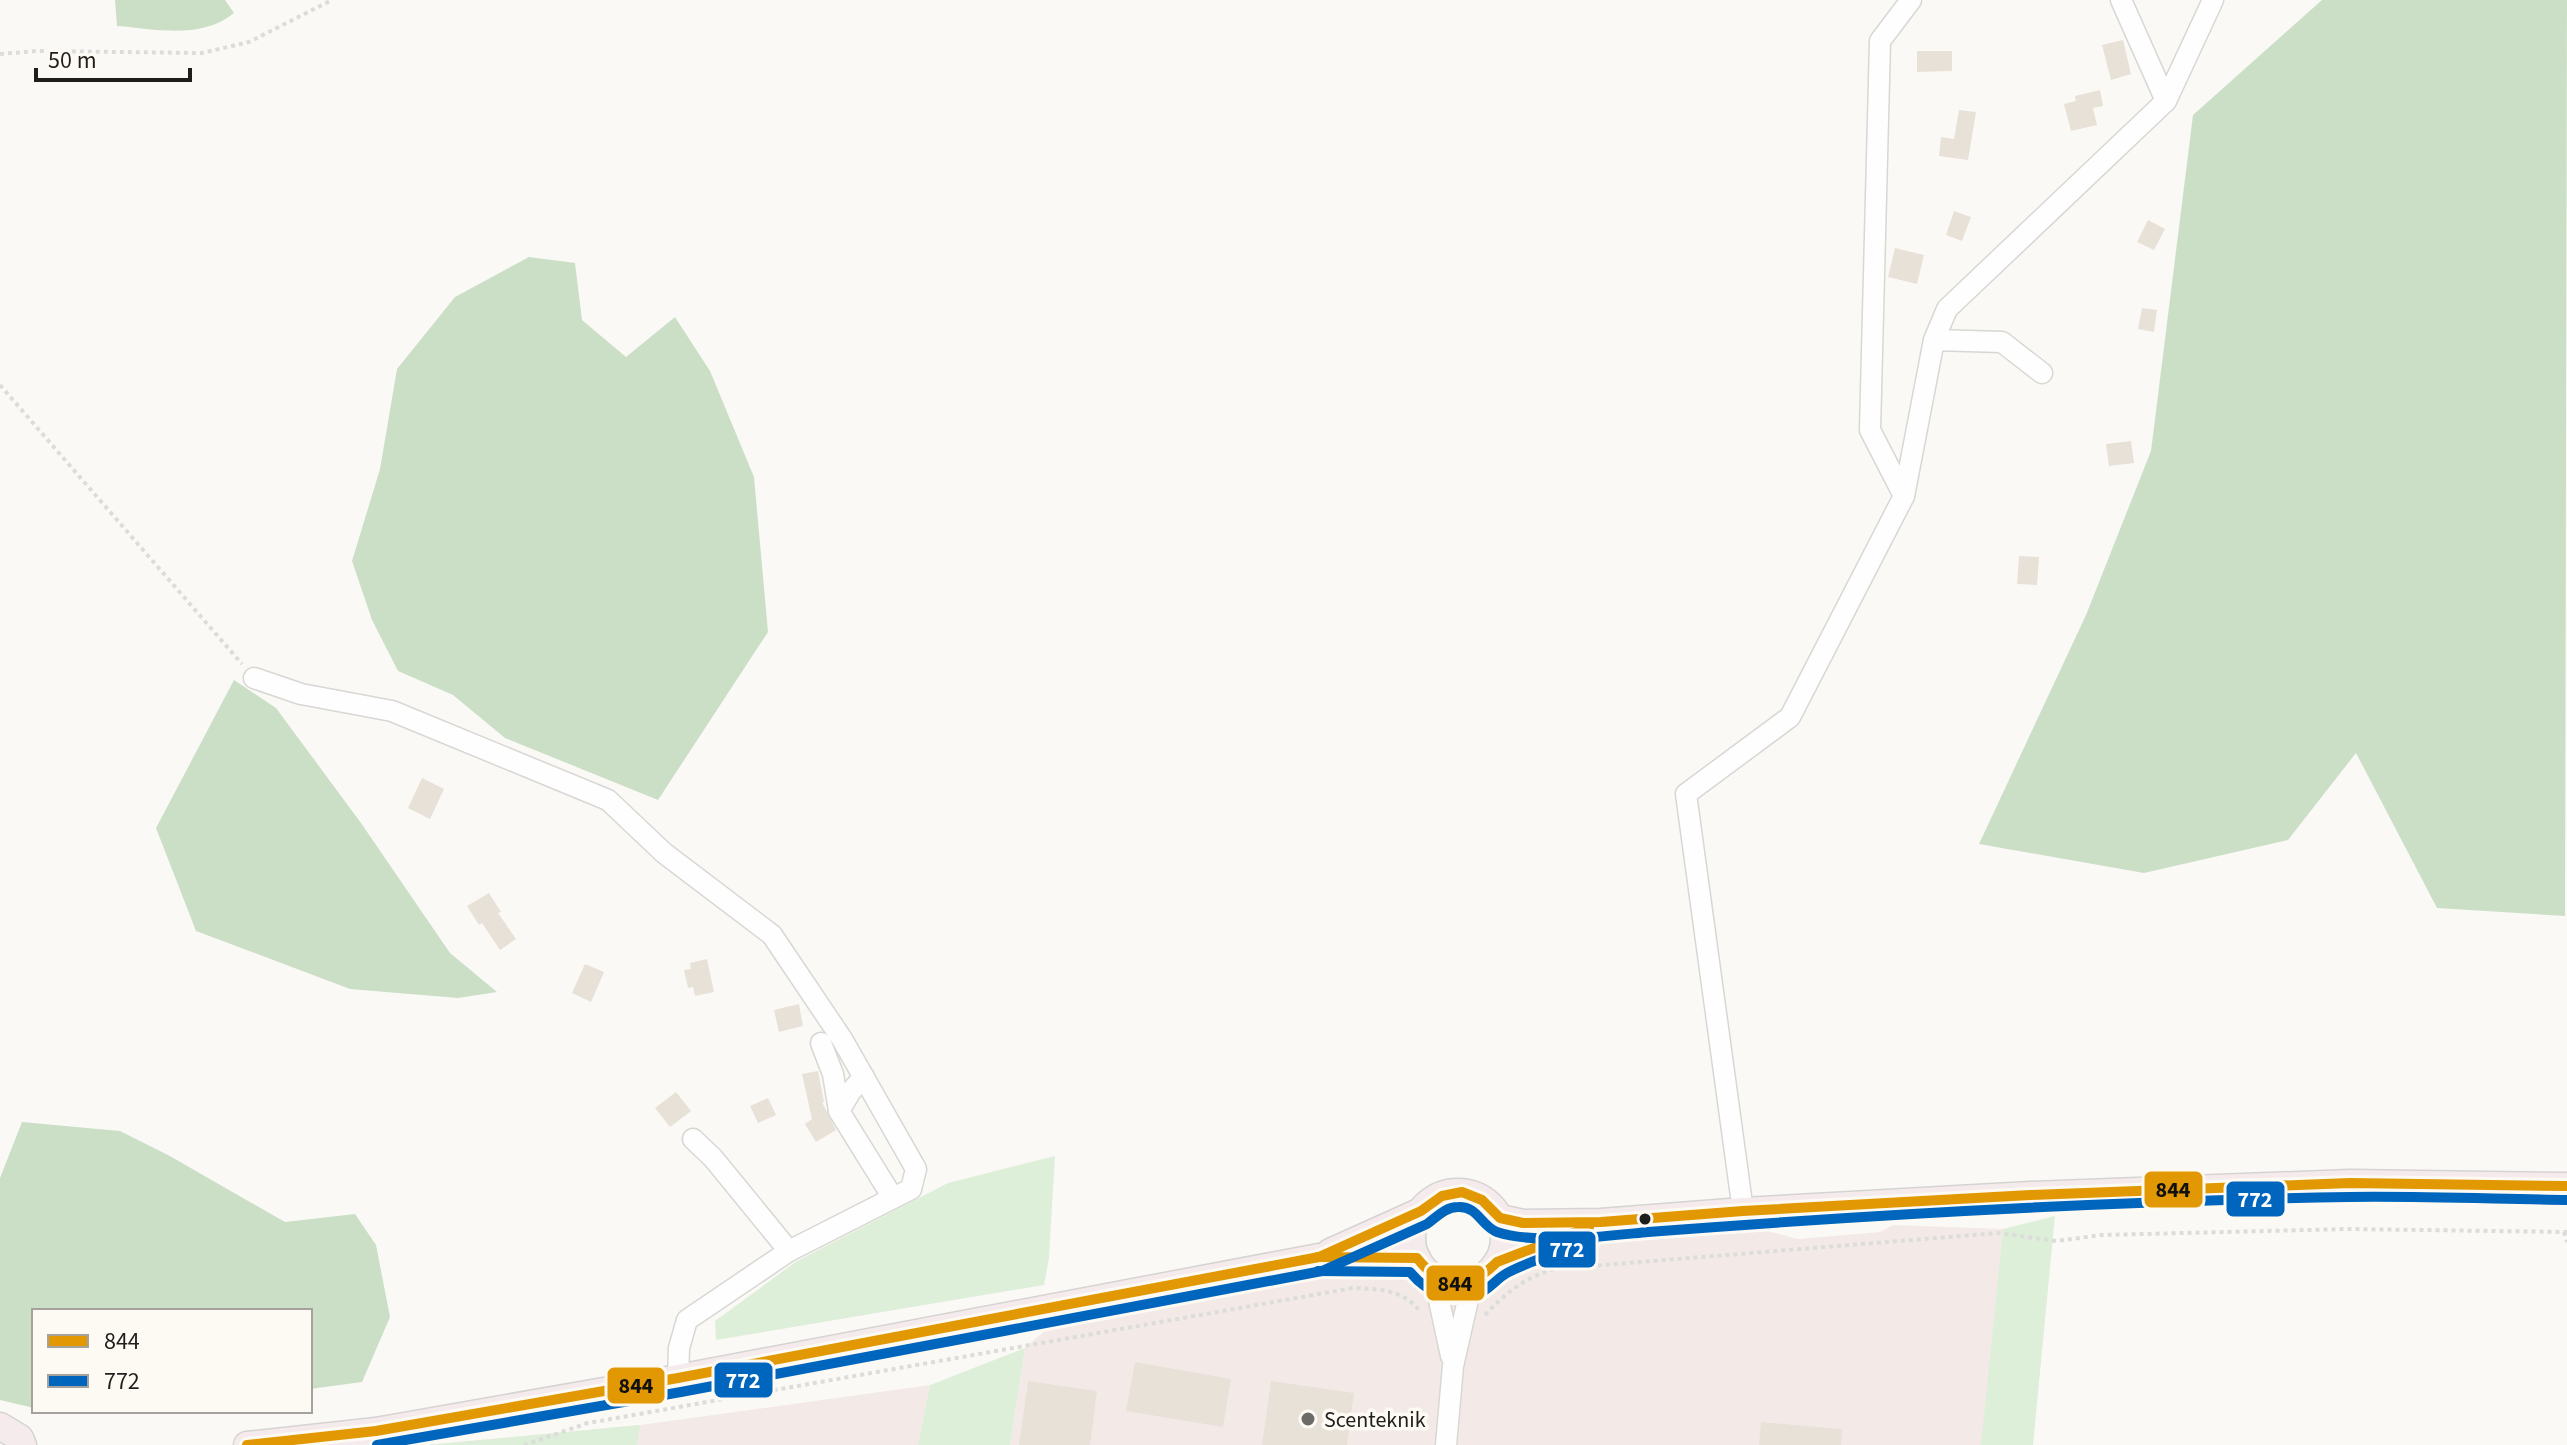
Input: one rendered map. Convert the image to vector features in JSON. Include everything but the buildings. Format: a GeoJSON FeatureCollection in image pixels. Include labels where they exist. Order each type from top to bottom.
{"type":"FeatureCollection","features":[{"type":"Feature","properties":{"kind":"main road"},"geometry":{"type":"LineString","coordinates":[[1500,1218],[1523,1223],[1601,1222],[2030,1195],[2334,1184],[2567,1186]]}},
{"type":"Feature","properties":{"kind":"main road"},"geometry":{"type":"LineString","coordinates":[[1319,1257],[1421,1211],[1432,1200],[1446,1193],[1462,1192],[1478,1196],[1491,1205],[1500,1218],[1504,1241],[1497,1262],[1487,1274],[1472,1282],[1446,1282],[1434,1277],[1417,1258],[1413,1234],[1421,1211]]}},
{"type":"Feature","properties":{"kind":"main road"},"geometry":{"type":"LineString","coordinates":[[1497,1262],[1601,1222]]}},
{"type":"Feature","properties":{"kind":"main road"},"geometry":{"type":"LineString","coordinates":[[247,1445],[376,1431],[678,1378],[1319,1257],[1417,1258]]}},
{"type":"Feature","properties":{"kind":"street"},"geometry":{"type":"LineString","coordinates":[[1904,496],[1870,430],[1880,41],[1911,0]]}},
{"type":"Feature","properties":{"kind":"street"},"geometry":{"type":"LineString","coordinates":[[2121,0],[2166,101]]}},
{"type":"Feature","properties":{"kind":"street"},"geometry":{"type":"LineString","coordinates":[[1743,1211],[1686,794],[1790,717],[1904,496],[1934,340],[1947,309],[2166,101],[2213,0]]}},
{"type":"Feature","properties":{"kind":"street"},"geometry":{"type":"LineString","coordinates":[[1934,340],[2002,342],[2042,373]]}},
{"type":"Feature","properties":{"kind":"street"},"geometry":{"type":"LineString","coordinates":[[254,678],[301,694],[392,711],[608,800],[664,853],[772,935],[842,1039],[916,1169],[911,1189],[789,1251],[687,1320],[679,1348],[678,1378]]}},
{"type":"Feature","properties":{"kind":"street"},"geometry":{"type":"LineString","coordinates":[[821,1043],[833,1074],[839,1111],[893,1198]]}},
{"type":"Feature","properties":{"kind":"street"},"geometry":{"type":"LineString","coordinates":[[839,1111],[864,1077]]}},
{"type":"Feature","properties":{"kind":"street"},"geometry":{"type":"LineString","coordinates":[[693,1139],[713,1158],[789,1251]]}},
{"type":"Feature","properties":{"kind":"street"},"geometry":{"type":"LineString","coordinates":[[1434,1277],[1453,1366]]}},
{"type":"Feature","properties":{"kind":"street"},"geometry":{"type":"LineString","coordinates":[[1446,1445],[1453,1366],[1472,1282]]}},
{"type":"Feature","properties":{"kind":"path"},"geometry":{"type":"LineString","coordinates":[[0,54],[37,51],[202,53],[249,42],[332,0]]}},
{"type":"Feature","properties":{"kind":"path"},"geometry":{"type":"LineString","coordinates":[[0,385],[254,678]]}},
{"type":"Feature","properties":{"kind":"path"},"geometry":{"type":"LineString","coordinates":[[1477,1323],[1501,1297],[1531,1276],[1570,1268],[1998,1233],[2056,1241],[2102,1235],[2348,1229],[2566,1232],[2567,1242]]}},
{"type":"Feature","properties":{"kind":"path"},"geometry":{"type":"LineString","coordinates":[[524,1445],[588,1423],[1353,1288],[1386,1289],[1411,1300],[1421,1312]]}},
{"type":"Feature","properties":{"kind":"shaded area"},"geometry":{"type":"Polygon","coordinates":[[[1893,1225],[2003,1229],[1983,1445],[1010,1445],[1025,1348],[1063,1315],[1381,1267],[1453,1301],[1585,1243],[1767,1231],[1798,1239],[1880,1232],[1893,1225]]]}},
{"type":"Feature","properties":{"kind":"shaded area"},"geometry":{"type":"Polygon","coordinates":[[[930,1385],[918,1445],[427,1445],[640,1425],[930,1385]]]}},
{"type":"Feature","properties":{"kind":"green space"},"geometry":{"type":"Polygon","coordinates":[[[115,0],[225,0],[234,13],[207,27],[193,30],[117,26],[115,0]]]}},
{"type":"Feature","properties":{"kind":"green space"},"geometry":{"type":"Polygon","coordinates":[[[2322,0],[2567,0],[2565,916],[2437,908],[2356,753],[2288,840],[2144,873],[1979,844],[2086,615],[2151,451],[2193,115],[2322,0]]]}},
{"type":"Feature","properties":{"kind":"green space"},"geometry":{"type":"Polygon","coordinates":[[[529,257],[575,263],[582,320],[626,357],[675,317],[710,371],[754,477],[768,632],[658,800],[505,738],[453,695],[398,671],[372,620],[352,561],[380,469],[397,369],[455,297],[529,257]]]}},
{"type":"Feature","properties":{"kind":"green space"},"geometry":{"type":"Polygon","coordinates":[[[234,680],[276,708],[361,823],[450,953],[497,992],[458,998],[350,989],[196,931],[156,828],[234,680]]]}},
{"type":"Feature","properties":{"kind":"green space"},"geometry":{"type":"Polygon","coordinates":[[[22,1122],[120,1131],[285,1222],[355,1214],[376,1245],[390,1317],[362,1382],[312,1389],[312,1309],[32,1309],[32,1408],[0,1400],[0,1178],[22,1122]]]}},
{"type":"Feature","properties":{"kind":"green space"},"geometry":{"type":"Polygon","coordinates":[[[1055,1156],[1049,1258],[1044,1285],[716,1340],[715,1321],[797,1261],[948,1183],[1055,1156]]]}},
{"type":"Feature","properties":{"kind":"green space"},"geometry":{"type":"Polygon","coordinates":[[[2055,1216],[2033,1445],[1981,1445],[2003,1229],[2055,1216]]]}},
{"type":"Feature","properties":{"kind":"green space"},"geometry":{"type":"Polygon","coordinates":[[[1025,1348],[1010,1445],[918,1445],[930,1385],[1025,1348]]]}},
{"type":"Feature","properties":{"kind":"green space"},"geometry":{"type":"Polygon","coordinates":[[[640,1425],[637,1445],[427,1445],[640,1425]]]}},
{"type":"Feature","properties":{"kind":"transit line","name":"844"},"geometry":{"type":"LineString","coordinates":[[247,1445],[376,1431],[678,1378],[1319,1257],[1421,1211],[1442,1196],[1462,1192],[1482,1200],[1500,1218],[1523,1223],[1601,1222],[2030,1195],[2350,1183],[2567,1186]]}},
{"type":"Feature","properties":{"kind":"transit line","name":"772"},"geometry":{"type":"LineString","coordinates":[[377,1445],[681,1392],[1322,1271],[1427,1224],[1453,1207],[1470,1210],[1497,1232],[1551,1239],[2086,1205],[2376,1197],[2567,1200]]}},
{"type":"Feature","properties":{"kind":"transit line","name":"844"},"geometry":{"type":"LineString","coordinates":[[1318,1257],[1417,1258],[1436,1277],[1456,1283],[1466,1282],[1486,1272],[1497,1262],[1589,1227]]}},
{"type":"Feature","properties":{"kind":"transit line","name":"772"},"geometry":{"type":"LineString","coordinates":[[1318,1271],[1410,1272],[1434,1291],[1462,1297],[1482,1292],[1517,1268],[1594,1240]]}},
{"type":"Feature","properties":{"kind":"place","name":"Scenteknik"},"geometry":{"type":"Point","coordinates":[1308,1419]}}]}
